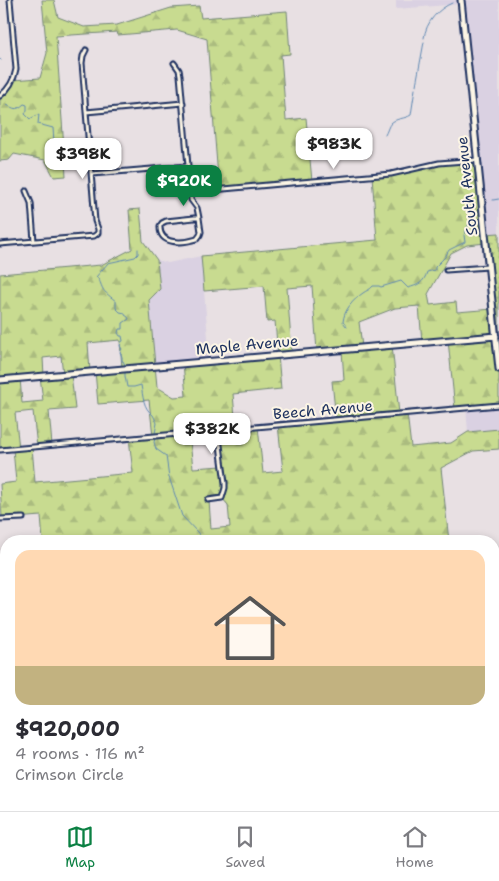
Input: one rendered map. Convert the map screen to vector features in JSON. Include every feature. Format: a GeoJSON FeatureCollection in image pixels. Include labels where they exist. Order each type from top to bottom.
{"type":"FeatureCollection","features":[{"type":"Feature","properties":{"kind":"street"},"geometry":{"type":"LineString","coordinates":[[0,96],[11,84],[16,69],[10,0]]}},
{"type":"Feature","properties":{"kind":"street","name":"South Avenue"},"geometry":{"type":"LineString","coordinates":[[461,0],[499,368]]}},
{"type":"Feature","properties":{"kind":"street"},"geometry":{"type":"LineString","coordinates":[[0,244],[94,236],[98,231],[95,221],[82,63],[86,50]]}},
{"type":"Feature","properties":{"kind":"street"},"geometry":{"type":"LineString","coordinates":[[174,63],[180,75],[190,192],[191,200],[197,208],[199,218],[200,235],[197,239],[171,241],[164,238],[161,233],[160,226],[164,222],[199,218]]}},
{"type":"Feature","properties":{"kind":"street"},"geometry":{"type":"LineString","coordinates":[[86,112],[183,104]]}},
{"type":"Feature","properties":{"kind":"street"},"geometry":{"type":"LineString","coordinates":[[190,192],[391,174],[439,163],[477,160]]}},
{"type":"Feature","properties":{"kind":"street"},"geometry":{"type":"LineString","coordinates":[[92,174],[188,166]]}},
{"type":"Feature","properties":{"kind":"street"},"geometry":{"type":"LineString","coordinates":[[26,191],[31,203],[34,241]]}},
{"type":"Feature","properties":{"kind":"street"},"geometry":{"type":"LineString","coordinates":[[446,270],[488,267]]}},
{"type":"Feature","properties":{"kind":"street","name":"Maple Avenue"},"geometry":{"type":"LineString","coordinates":[[0,380],[496,336]]}},
{"type":"Feature","properties":{"kind":"street","name":"Beech Avenue"},"geometry":{"type":"LineString","coordinates":[[0,450],[499,405]]}},
{"type":"Feature","properties":{"kind":"street"},"geometry":{"type":"LineString","coordinates":[[208,500],[222,498],[225,488],[218,430]]}},
{"type":"Feature","properties":{"kind":"street"},"geometry":{"type":"LineString","coordinates":[[0,520],[23,518]]}},
{"type":"Feature","properties":{"kind":"shaded area"},"geometry":{"type":"Polygon","coordinates":[[[396,0],[499,0],[499,233],[485,234],[461,4],[396,9],[396,0]]]}},
{"type":"Feature","properties":{"kind":"shaded area"},"geometry":{"type":"Polygon","coordinates":[[[201,256],[210,361],[155,366],[149,300],[160,289],[157,260],[168,263],[201,256]]]}},
{"type":"Feature","properties":{"kind":"shaded area"},"geometry":{"type":"Polygon","coordinates":[[[499,405],[499,429],[468,432],[466,408],[499,405]]]}},
{"type":"Feature","properties":{"kind":"green space"},"geometry":{"type":"Polygon","coordinates":[[[42,0],[54,0],[58,17],[84,27],[117,25],[171,8],[199,6],[201,18],[287,11],[290,54],[281,55],[286,120],[306,118],[312,181],[219,190],[207,39],[177,30],[118,35],[117,32],[56,36],[66,176],[54,177],[45,160],[14,154],[9,160],[0,161],[0,96],[13,80],[40,78],[47,53],[42,0]]]}},
{"type":"Feature","properties":{"kind":"green space"},"geometry":{"type":"Polygon","coordinates":[[[477,160],[486,243],[467,245],[451,253],[428,294],[430,305],[456,302],[457,312],[493,309],[499,369],[499,405],[455,409],[448,340],[422,342],[419,306],[395,308],[359,322],[362,347],[392,345],[399,414],[407,413],[411,447],[451,443],[468,432],[499,429],[499,449],[473,451],[441,468],[448,535],[43,535],[41,516],[2,519],[0,484],[16,482],[13,449],[0,450],[0,274],[101,265],[132,249],[129,210],[140,209],[143,241],[157,260],[160,289],[149,300],[157,387],[174,397],[186,396],[183,363],[278,355],[275,321],[267,322],[264,286],[204,291],[201,256],[377,240],[372,176],[391,174],[439,163],[477,160]],[[312,286],[287,288],[292,354],[278,355],[281,389],[233,394],[236,429],[258,427],[263,473],[283,471],[278,425],[336,420],[332,381],[344,380],[342,350],[317,351],[312,286]],[[120,340],[88,343],[90,372],[71,374],[75,409],[49,411],[52,445],[37,447],[33,411],[15,413],[19,448],[32,447],[35,482],[133,473],[129,438],[153,436],[149,400],[98,404],[95,371],[122,369],[120,340]],[[61,356],[43,358],[44,376],[63,374],[61,356]],[[40,376],[20,378],[22,403],[43,401],[40,376]],[[218,431],[189,433],[193,468],[222,466],[218,431]],[[222,498],[209,501],[211,529],[230,527],[228,505],[222,498]]]}},
{"type":"Feature","properties":{"kind":"green space"},"geometry":{"type":"Polygon","coordinates":[[[499,233],[499,335],[496,336],[485,234],[499,233]]]}},
{"type":"Feature","properties":{"kind":"waterway"},"geometry":{"type":"LineString","coordinates":[[424,38],[430,21],[442,9],[452,3]]}},
{"type":"Feature","properties":{"kind":"waterway"},"geometry":{"type":"LineString","coordinates":[[416,85],[424,42]]}},
{"type":"Feature","properties":{"kind":"waterway"},"geometry":{"type":"LineString","coordinates":[[385,135],[393,121],[411,115],[415,89]]}},
{"type":"Feature","properties":{"kind":"waterway"},"geometry":{"type":"LineString","coordinates":[[7,105],[16,109],[24,104],[27,105],[25,114],[30,119],[39,114],[38,124],[53,128],[55,156]]}},
{"type":"Feature","properties":{"kind":"waterway"},"geometry":{"type":"LineString","coordinates":[[493,200],[499,199]]}},
{"type":"Feature","properties":{"kind":"waterway"},"geometry":{"type":"LineString","coordinates":[[347,327],[343,322],[345,313],[363,293],[373,286],[381,287],[401,281],[408,288],[418,285],[424,279],[427,272],[435,270],[435,267],[449,250],[465,242],[464,235],[471,219],[472,203]]}},
{"type":"Feature","properties":{"kind":"waterway"},"geometry":{"type":"LineString","coordinates":[[125,365],[120,352],[122,349],[120,346],[123,341],[122,336],[118,333],[119,329],[123,329],[123,323],[129,319],[125,313],[120,312],[116,308],[116,301],[105,292],[96,277],[108,263],[135,257],[138,254],[138,249]]}},
{"type":"Feature","properties":{"kind":"waterway"},"geometry":{"type":"LineString","coordinates":[[125,371],[127,387],[141,385],[145,405],[157,423],[155,433]]}},
{"type":"Feature","properties":{"kind":"waterway"},"geometry":{"type":"LineString","coordinates":[[155,439],[156,449],[166,456],[169,477],[182,516],[199,535]]}}]}
